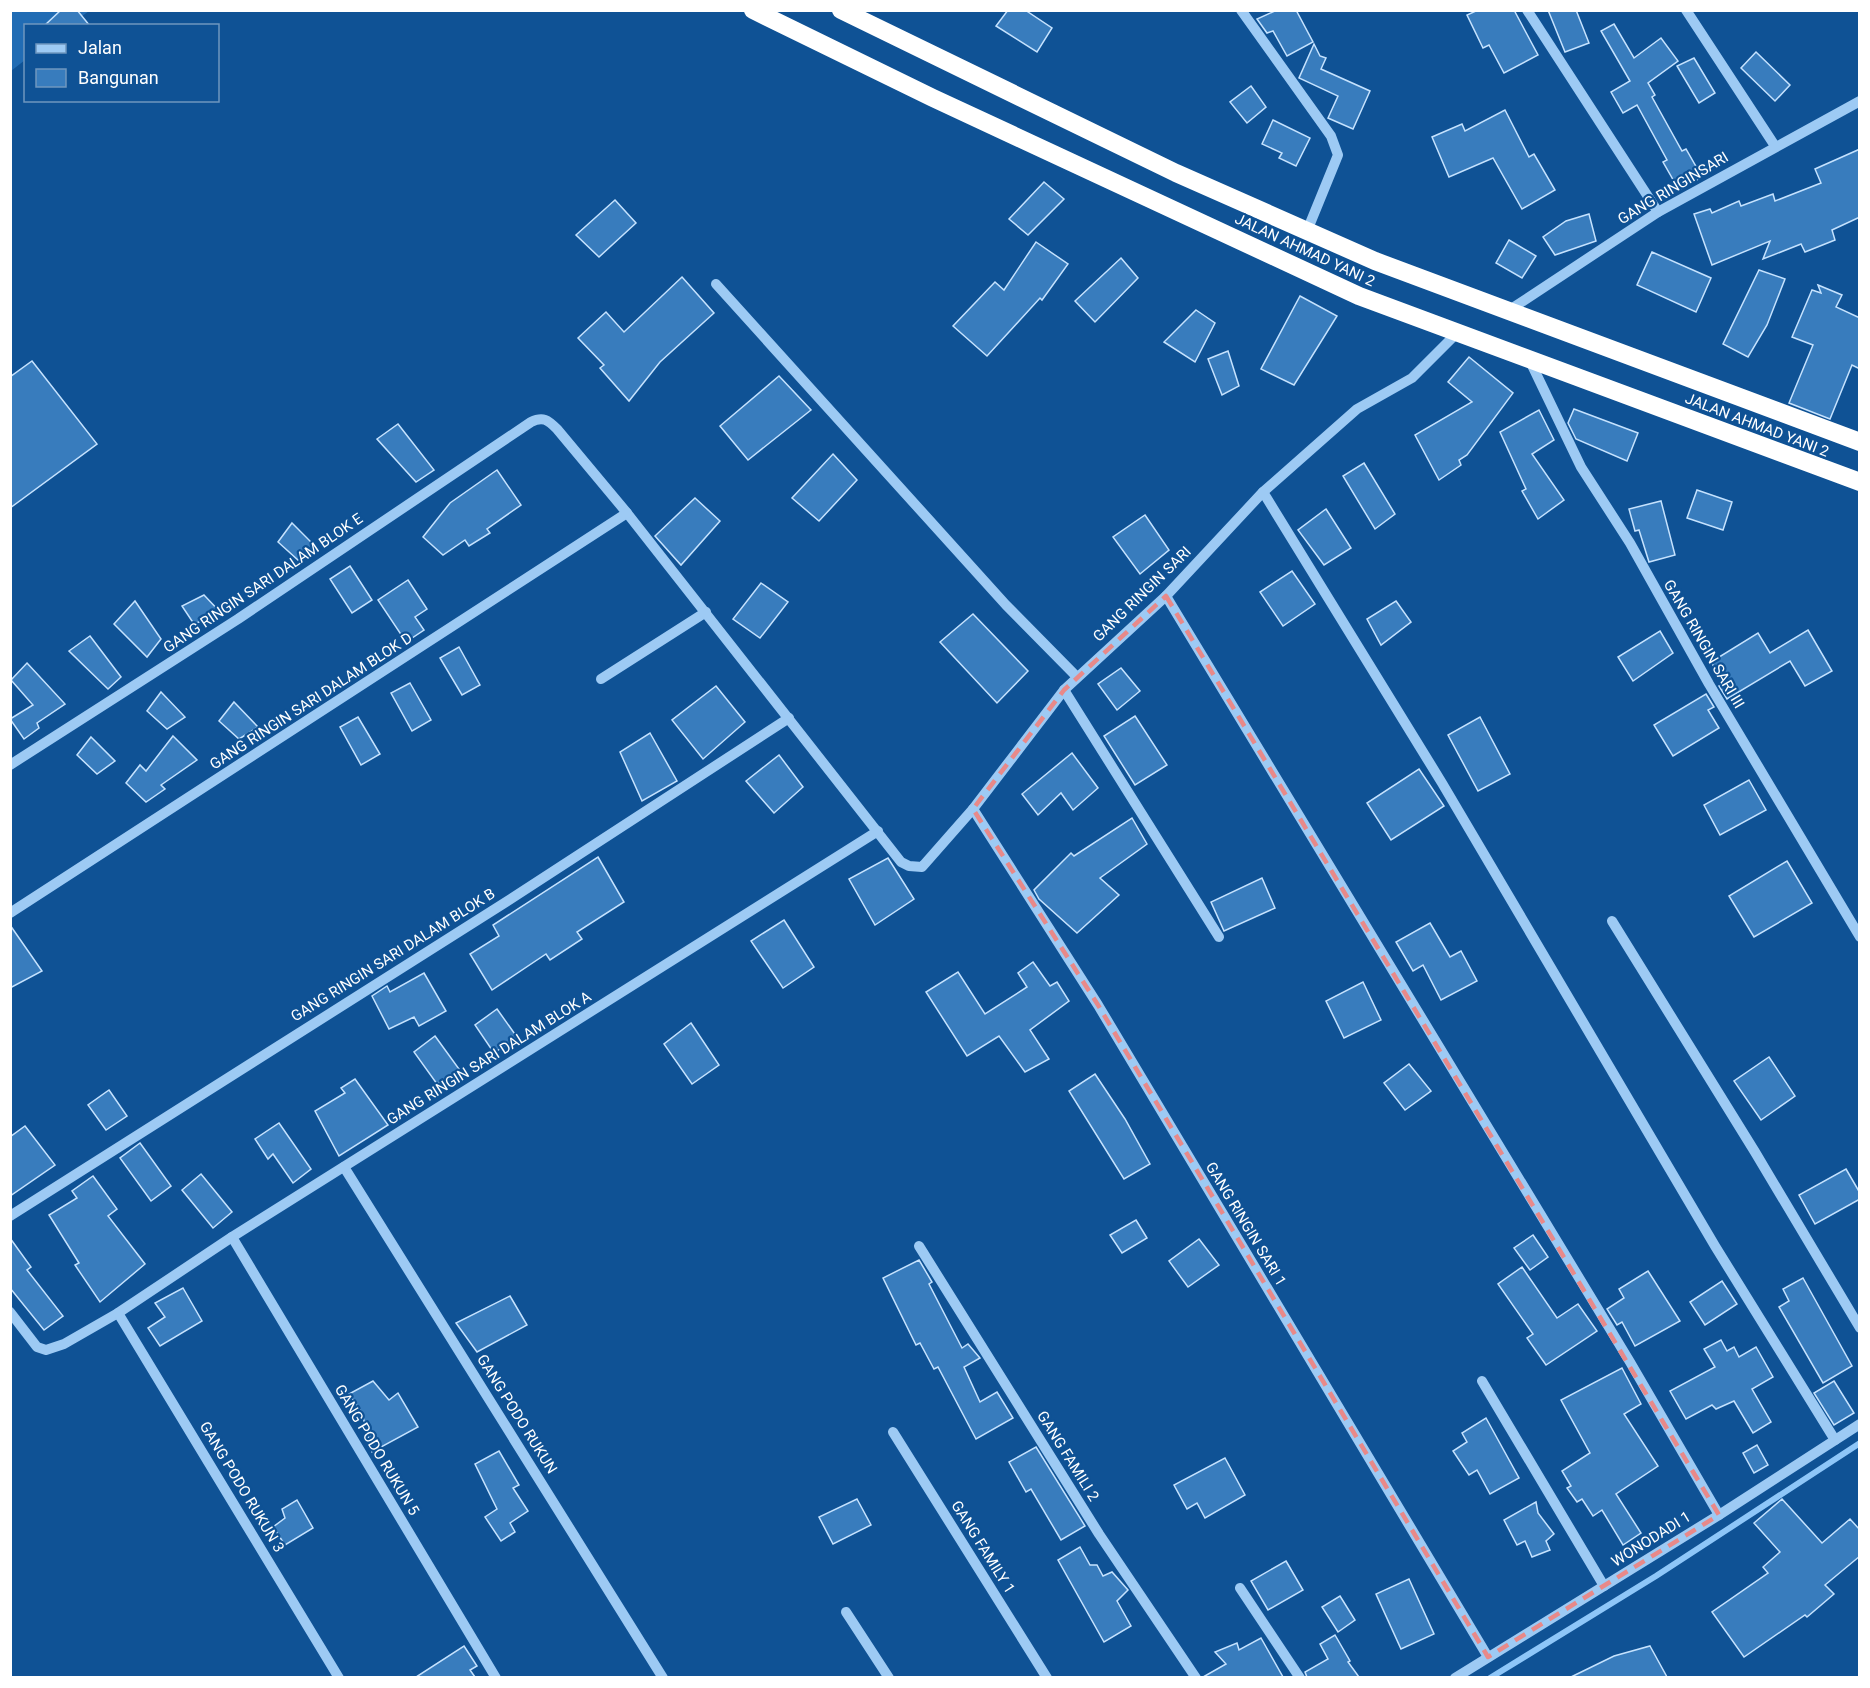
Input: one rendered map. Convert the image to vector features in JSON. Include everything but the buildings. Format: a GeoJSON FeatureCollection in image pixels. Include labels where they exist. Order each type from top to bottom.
{"type":"FeatureCollection","features":[{"type":"Feature","properties":{"kind":"highway","name":"JALAN AHMAD YANI 2"},"geometry":{"type":"LineString","coordinates":[[753,10],[933,98],[1359,296],[1458,332],[1530,362],[1860,482]]}},
{"type":"Feature","properties":{"kind":"highway","name":"JALAN AHMAD YANI 2"},"geometry":{"type":"LineString","coordinates":[[841,10],[1176,173],[1375,261],[1860,442]]}},
{"type":"Feature","properties":{"kind":"street"},"geometry":{"type":"LineString","coordinates":[[1241,10],[1331,136],[1338,155],[1307,231]]}},
{"type":"Feature","properties":{"kind":"street"},"geometry":{"type":"LineString","coordinates":[[1527,10],[1658,212]]}},
{"type":"Feature","properties":{"kind":"street"},"geometry":{"type":"LineString","coordinates":[[1686,10],[1774,146]]}},
{"type":"Feature","properties":{"kind":"street","name":"GANG RINGINSARI"},"geometry":{"type":"LineString","coordinates":[[1508,311],[1658,212],[1774,146],[1860,101]]}},
{"type":"Feature","properties":{"kind":"street"},"geometry":{"type":"LineString","coordinates":[[716,284],[1006,605],[1077,677]]}},
{"type":"Feature","properties":{"kind":"street","name":"GANG RINGIN SARI"},"geometry":{"type":"LineString","coordinates":[[878,831],[902,862],[918,867],[925,864],[973,810],[1077,677],[1166,596],[1357,409],[1412,378],[1458,332]]}},
{"type":"Feature","properties":{"kind":"street","name":"GANG RINGIN SARI III"},"geometry":{"type":"LineString","coordinates":[[1530,362],[1581,467],[1630,543],[1715,694],[1860,937]]}},
{"type":"Feature","properties":{"kind":"street","name":"GANG RINGIN SARI DALAM BLOK E"},"geometry":{"type":"LineString","coordinates":[[10,765],[238,619],[537,419],[549,420],[627,513]]}},
{"type":"Feature","properties":{"kind":"street"},"geometry":{"type":"LineString","coordinates":[[1266,497],[1442,783],[1709,1236],[1835,1440]]}},
{"type":"Feature","properties":{"kind":"street"},"geometry":{"type":"LineString","coordinates":[[627,513],[878,831]]}},
{"type":"Feature","properties":{"kind":"street","name":"GANG RINGIN SARI DALAM BLOK D"},"geometry":{"type":"LineString","coordinates":[[10,913],[627,513]]}},
{"type":"Feature","properties":{"kind":"street"},"geometry":{"type":"LineString","coordinates":[[1166,596],[1719,1515]]}},
{"type":"Feature","properties":{"kind":"street"},"geometry":{"type":"LineString","coordinates":[[601,679],[706,612]]}},
{"type":"Feature","properties":{"kind":"street"},"geometry":{"type":"LineString","coordinates":[[1066,693],[1219,937]]}},
{"type":"Feature","properties":{"kind":"street","name":"GANG RINGIN SARI DALAM BLOK B"},"geometry":{"type":"LineString","coordinates":[[10,1216],[506,902],[789,718]]}},
{"type":"Feature","properties":{"kind":"street","name":"GANG RINGIN SARI 1"},"geometry":{"type":"LineString","coordinates":[[973,810],[1098,1005],[1488,1657]]}},
{"type":"Feature","properties":{"kind":"street","name":"GANG RINGIN SARI DALAM BLOK A"},"geometry":{"type":"LineString","coordinates":[[10,1312],[37,1347],[46,1350],[64,1344],[118,1313],[232,1237],[878,831]]}},
{"type":"Feature","properties":{"kind":"street"},"geometry":{"type":"LineString","coordinates":[[1612,921],[1755,1152],[1860,1328]]}},
{"type":"Feature","properties":{"kind":"street","name":"GANG PODO RUKUN"},"geometry":{"type":"LineString","coordinates":[[344,1167],[663,1677]]}},
{"type":"Feature","properties":{"kind":"street","name":"GANG PODO RUKUN 5"},"geometry":{"type":"LineString","coordinates":[[232,1237],[496,1677]]}},
{"type":"Feature","properties":{"kind":"street","name":"GANG FAMILI 2"},"geometry":{"type":"LineString","coordinates":[[919,1246],[1099,1534],[1196,1677]]}},
{"type":"Feature","properties":{"kind":"street","name":"GANG PODO RUKUN 3"},"geometry":{"type":"LineString","coordinates":[[118,1313],[339,1677]]}},
{"type":"Feature","properties":{"kind":"street"},"geometry":{"type":"LineString","coordinates":[[1482,1381],[1604,1586]]}},
{"type":"Feature","properties":{"kind":"street","name":"WONODADI 1"},"geometry":{"type":"LineString","coordinates":[[1459,1677],[1860,1424]]}},
{"type":"Feature","properties":{"kind":"street","name":"GANG FAMILY 1"},"geometry":{"type":"LineString","coordinates":[[893,1432],[1047,1677]]}},
{"type":"Feature","properties":{"kind":"street"},"geometry":{"type":"LineString","coordinates":[[1240,1588],[1300,1677]]}},
{"type":"Feature","properties":{"kind":"street"},"geometry":{"type":"LineString","coordinates":[[846,1612],[889,1677]]}},
{"type":"Feature","properties":{"kind":"highlighted area"},"geometry":{"type":"Polygon","coordinates":[[[1166,596],[1719,1515],[1488,1657],[1098,1005],[973,809],[1064,690],[1166,596]]]}},
{"type":"Feature","properties":{"kind":"shaded area"},"geometry":{"type":"Polygon","coordinates":[[[11,11],[89,11],[71,24],[24,24],[24,61],[11,71],[11,11]]]}},
{"type":"Feature","properties":{"kind":"waterway"},"geometry":{"type":"LineString","coordinates":[[1490,1678],[1656,1576],[1860,1443]]}}]}
